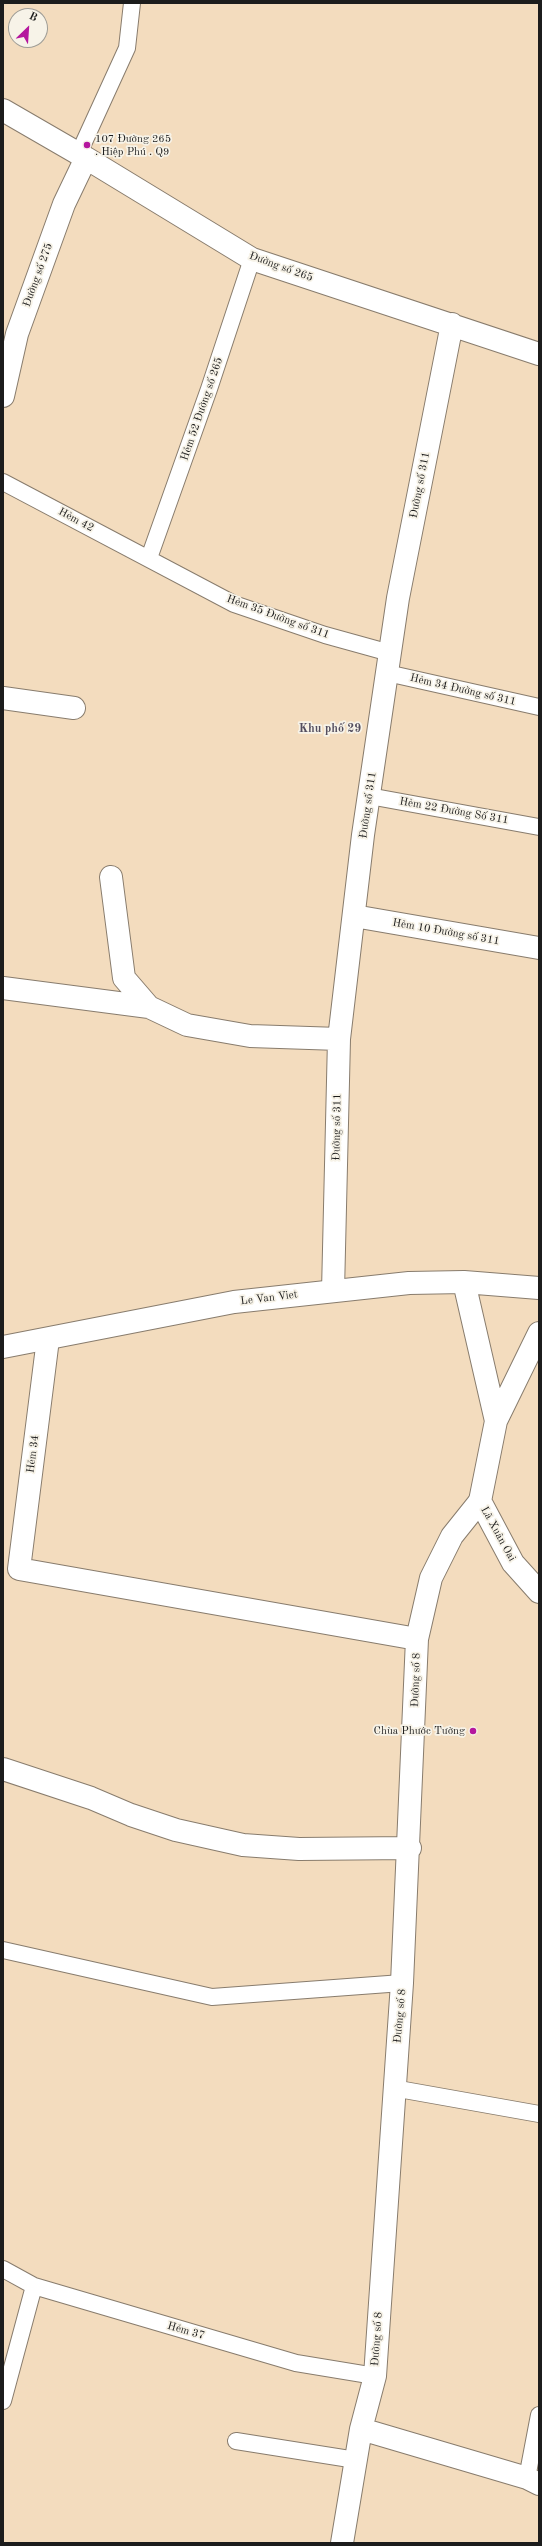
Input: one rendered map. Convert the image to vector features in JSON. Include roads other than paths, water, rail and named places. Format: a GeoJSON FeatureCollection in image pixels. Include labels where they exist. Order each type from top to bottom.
{"type":"FeatureCollection","features":[{"type":"Feature","properties":{"kind":"street","name":"Đường số 265"},"geometry":{"type":"LineString","coordinates":[[3,110],[252,259],[539,354]]}},
{"type":"Feature","properties":{"kind":"street","name":"Đường số 275"},"geometry":{"type":"LineString","coordinates":[[3,396],[17,334],[82,156]]}},
{"type":"Feature","properties":{"kind":"street","name":"Đường số 311"},"geometry":{"type":"LineString","coordinates":[[333,1291],[339,1039],[354,916],[369,796],[398,598],[452,324]]}},
{"type":"Feature","properties":{"kind":"street"},"geometry":{"type":"LineString","coordinates":[[3,698],[74,708]]}},
{"type":"Feature","properties":{"kind":"street"},"geometry":{"type":"LineString","coordinates":[[111,877],[124,978],[149,1007]]}},
{"type":"Feature","properties":{"kind":"street","name":"Hẻm 10 Đường số 311"},"geometry":{"type":"LineString","coordinates":[[354,916],[539,948]]}},
{"type":"Feature","properties":{"kind":"street"},"geometry":{"type":"LineString","coordinates":[[3,988],[149,1007],[187,1025],[250,1036],[339,1039]]}},
{"type":"Feature","properties":{"kind":"street","name":"Le Van Viet"},"geometry":{"type":"LineString","coordinates":[[3,1347],[234,1302],[333,1291],[409,1283],[464,1282],[539,1288]]}},
{"type":"Feature","properties":{"kind":"street","name":"Lã Xuân Oai"},"geometry":{"type":"LineString","coordinates":[[464,1282],[496,1421]]}},
{"type":"Feature","properties":{"kind":"street","name":"Lã Xuân Oai"},"geometry":{"type":"LineString","coordinates":[[539,1333],[496,1421],[480,1500],[513,1563],[539,1592]]}},
{"type":"Feature","properties":{"kind":"street","name":"Hẻm 34"},"geometry":{"type":"LineString","coordinates":[[48,1339],[19,1569],[417,1639]]}},
{"type":"Feature","properties":{"kind":"street","name":"Đường số 8"},"geometry":{"type":"LineString","coordinates":[[342,2543],[361,2430],[375,2376],[410,1848],[417,1639],[431,1578],[452,1536],[480,1500]]}},
{"type":"Feature","properties":{"kind":"street"},"geometry":{"type":"LineString","coordinates":[[3,1769],[91,1798],[131,1815],[176,1830],[243,1845],[299,1849],[410,1848]]}},
{"type":"Feature","properties":{"kind":"street"},"geometry":{"type":"LineString","coordinates":[[361,2430],[533,2481]]}},
{"type":"Feature","properties":{"kind":"lane"},"geometry":{"type":"LineString","coordinates":[[82,156],[127,48],[132,3]]}},
{"type":"Feature","properties":{"kind":"lane","name":"Hẻm 52 Đường số 265"},"geometry":{"type":"LineString","coordinates":[[149,558],[209,389],[252,259]]}},
{"type":"Feature","properties":{"kind":"lane","name":"Hẻm 42"},"geometry":{"type":"LineString","coordinates":[[3,482],[149,558]]}},
{"type":"Feature","properties":{"kind":"lane","name":"Hẻm 35 Đường số 311"},"geometry":{"type":"LineString","coordinates":[[149,558],[234,604],[325,635],[388,663]]}},
{"type":"Feature","properties":{"kind":"lane","name":"Hẻm 34 Đường số 311"},"geometry":{"type":"LineString","coordinates":[[388,663],[539,707]]}},
{"type":"Feature","properties":{"kind":"lane","name":"Hẻm 22 Đường Số 311"},"geometry":{"type":"LineString","coordinates":[[369,796],[539,827]]}},
{"type":"Feature","properties":{"kind":"lane"},"geometry":{"type":"LineString","coordinates":[[3,1950],[212,1997],[402,1983]]}},
{"type":"Feature","properties":{"kind":"lane"},"geometry":{"type":"LineString","coordinates":[[394,2088],[539,2114]]}},
{"type":"Feature","properties":{"kind":"lane","name":"Hẻm 37"},"geometry":{"type":"LineString","coordinates":[[3,2269],[34,2286],[296,2363],[375,2376]]}},
{"type":"Feature","properties":{"kind":"lane"},"geometry":{"type":"LineString","coordinates":[[3,2401],[34,2286]]}},
{"type":"Feature","properties":{"kind":"lane"},"geometry":{"type":"LineString","coordinates":[[533,2481],[539,2415]]}},
{"type":"Feature","properties":{"kind":"lane"},"geometry":{"type":"LineString","coordinates":[[236,2440],[356,2460]]}},
{"type":"Feature","properties":{"kind":"place","name":"107 Đường 265 . Hiệp Phú . Q9"},"geometry":{"type":"Point","coordinates":[87,145]}},
{"type":"Feature","properties":{"kind":"place","name":"Chùa Phước Tường"},"geometry":{"type":"Point","coordinates":[473,1731]}},
{"type":"Feature","properties":{"kind":"district","name":"Khu phố 29"},"geometry":{"type":"Point","coordinates":[330,729]}}]}
